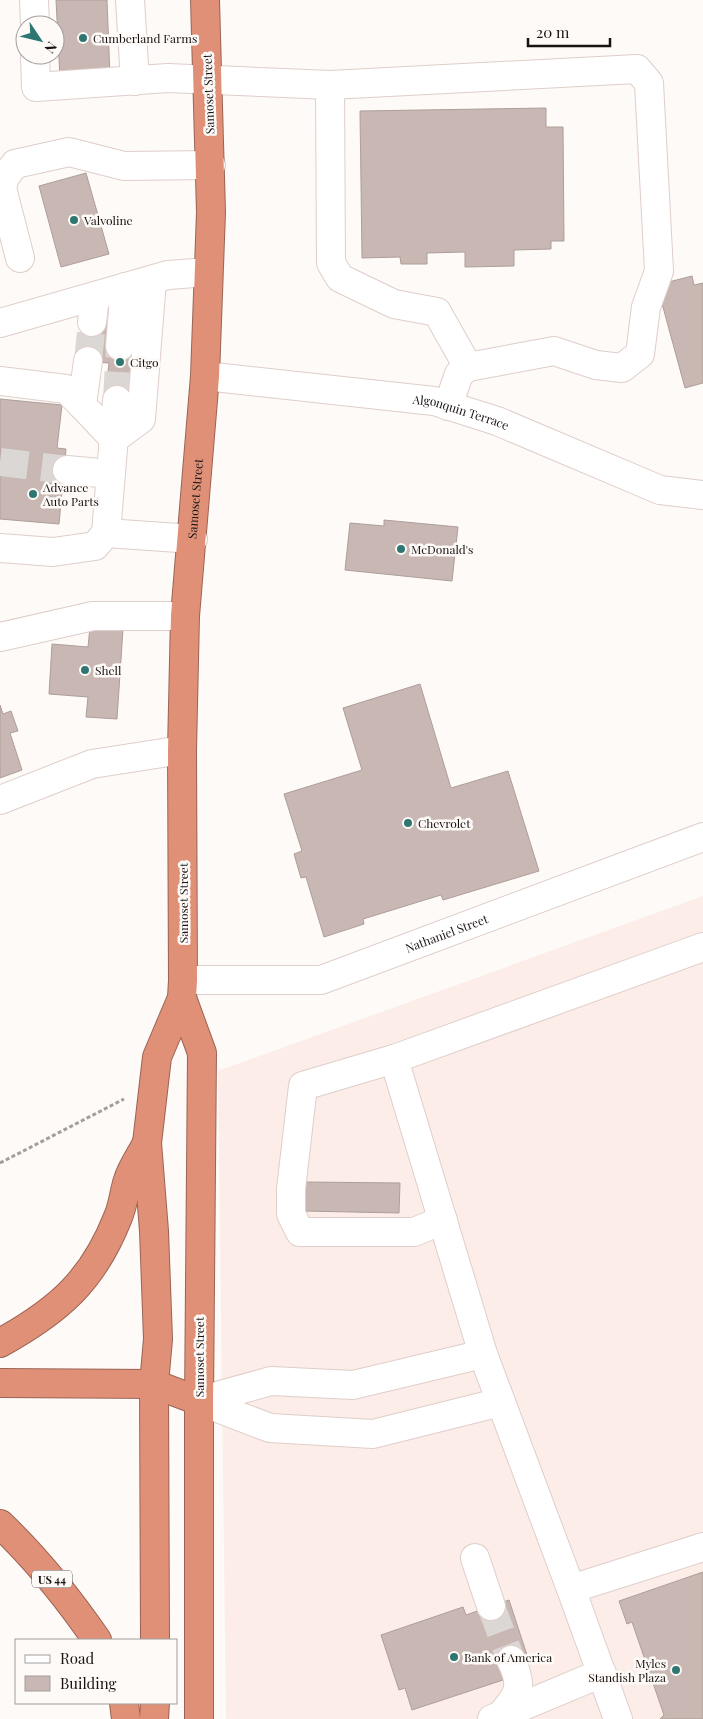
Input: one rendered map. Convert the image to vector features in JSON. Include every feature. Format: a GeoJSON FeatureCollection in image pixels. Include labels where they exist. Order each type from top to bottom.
{"type":"FeatureCollection","features":[{"type":"Feature","properties":{"kind":"highway","name":"Samoset Street"},"geometry":{"type":"LineString","coordinates":[[200,1719],[199,1401],[202,1053],[183,989],[182,750],[185,616],[205,376],[211,212],[205,0]]}},
{"type":"Feature","properties":{"kind":"highway","name":"Samoset Street"},"geometry":{"type":"LineString","coordinates":[[155,1639],[154,1384],[158,1339],[154,1231],[147,1143],[157,1057],[183,989]]}},
{"type":"Feature","properties":{"kind":"highway"},"geometry":{"type":"LineString","coordinates":[[0,1343],[48,1314],[69,1295],[96,1262],[119,1215],[128,1180],[147,1143]]}},
{"type":"Feature","properties":{"kind":"highway"},"geometry":{"type":"LineString","coordinates":[[0,1383],[154,1384],[199,1401]]}},
{"type":"Feature","properties":{"kind":"highway","name":"US 44"},"geometry":{"type":"LineString","coordinates":[[0,1524],[72,1603],[96,1639]]}},
{"type":"Feature","properties":{"kind":"highway"},"geometry":{"type":"LineString","coordinates":[[124,1704],[126,1719]]}},
{"type":"Feature","properties":{"kind":"highway"},"geometry":{"type":"LineString","coordinates":[[154,1719],[155,1704]]}},
{"type":"Feature","properties":{"kind":"street"},"geometry":{"type":"LineString","coordinates":[[34,0],[35,15]]}},
{"type":"Feature","properties":{"kind":"street"},"geometry":{"type":"LineString","coordinates":[[130,0],[135,81]]}},
{"type":"Feature","properties":{"kind":"street"},"geometry":{"type":"LineString","coordinates":[[35,65],[36,87],[168,78],[330,85],[637,69],[649,83],[659,270],[646,307],[640,354],[622,368],[596,365],[554,352],[468,367],[459,374],[448,406]]}},
{"type":"Feature","properties":{"kind":"street"},"geometry":{"type":"LineString","coordinates":[[330,85],[331,263],[340,278],[394,304],[437,312],[468,367]]}},
{"type":"Feature","properties":{"kind":"street"},"geometry":{"type":"LineString","coordinates":[[20,258],[2,188],[5,177],[15,164],[69,152],[124,166],[211,165]]}},
{"type":"Feature","properties":{"kind":"street"},"geometry":{"type":"LineString","coordinates":[[0,323],[93,309],[125,287],[168,275],[208,272]]}},
{"type":"Feature","properties":{"kind":"street"},"geometry":{"type":"LineString","coordinates":[[114,439],[141,419],[152,280]]}},
{"type":"Feature","properties":{"kind":"street"},"geometry":{"type":"LineString","coordinates":[[120,346],[125,287]]}},
{"type":"Feature","properties":{"kind":"street"},"geometry":{"type":"LineString","coordinates":[[82,406],[88,362]]}},
{"type":"Feature","properties":{"kind":"street","name":"Algonquin Terrace"},"geometry":{"type":"LineString","coordinates":[[205,376],[434,401],[497,421],[660,490],[703,495]]}},
{"type":"Feature","properties":{"kind":"street"},"geometry":{"type":"LineString","coordinates":[[0,381],[66,389],[114,439]]}},
{"type":"Feature","properties":{"kind":"street"},"geometry":{"type":"LineString","coordinates":[[0,548],[53,552],[95,546],[106,533],[117,400]]}},
{"type":"Feature","properties":{"kind":"street"},"geometry":{"type":"LineString","coordinates":[[66,470],[111,474]]}},
{"type":"Feature","properties":{"kind":"street"},"geometry":{"type":"LineString","coordinates":[[106,533],[193,538]]}},
{"type":"Feature","properties":{"kind":"street"},"geometry":{"type":"LineString","coordinates":[[0,637],[93,616],[185,616]]}},
{"type":"Feature","properties":{"kind":"street"},"geometry":{"type":"LineString","coordinates":[[0,800],[92,764],[182,750]]}},
{"type":"Feature","properties":{"kind":"street","name":"Nathaniel Street"},"geometry":{"type":"LineString","coordinates":[[183,989],[321,980],[703,837]]}},
{"type":"Feature","properties":{"kind":"street"},"geometry":{"type":"LineString","coordinates":[[442,1220],[414,1232],[300,1232],[292,1214],[291,1189],[303,1086],[394,1059],[703,947]]}},
{"type":"Feature","properties":{"kind":"street"},"geometry":{"type":"LineString","coordinates":[[394,1059],[483,1354],[618,1719]]}},
{"type":"Feature","properties":{"kind":"street"},"geometry":{"type":"LineString","coordinates":[[199,1401],[271,1381],[353,1384],[483,1354]]}},
{"type":"Feature","properties":{"kind":"street"},"geometry":{"type":"LineString","coordinates":[[199,1401],[270,1428],[373,1434],[501,1402]]}},
{"type":"Feature","properties":{"kind":"street"},"geometry":{"type":"LineString","coordinates":[[571,1589],[703,1547]]}},
{"type":"Feature","properties":{"kind":"street"},"geometry":{"type":"LineString","coordinates":[[475,1558],[491,1606]]}},
{"type":"Feature","properties":{"kind":"street"},"geometry":{"type":"LineString","coordinates":[[496,1717],[515,1698],[520,1685],[512,1660]]}},
{"type":"Feature","properties":{"kind":"street"},"geometry":{"type":"LineString","coordinates":[[496,1717],[602,1673]]}},
{"type":"Feature","properties":{"kind":"path"},"geometry":{"type":"LineString","coordinates":[[0,1163],[124,1098]]}},
{"type":"Feature","properties":{"kind":"shaded area","name":"Myles Standish Plaza"},"geometry":{"type":"Polygon","coordinates":[[[703,896],[703,1719],[226,1719],[218,1071],[703,896]]]}},
{"type":"Feature","properties":{"kind":"building","name":"Cumberland Farms"},"geometry":{"type":"Polygon","coordinates":[[[56,0],[107,0],[110,76],[60,78],[59,65],[65,65],[65,15],[57,15],[56,0]]]}},
{"type":"Feature","properties":{"kind":"building"},"geometry":{"type":"Polygon","coordinates":[[[546,108],[546,127],[563,127],[564,241],[551,241],[551,249],[514,250],[514,266],[465,267],[465,252],[427,253],[427,264],[401,264],[400,257],[362,258],[360,111],[546,108]]]}},
{"type":"Feature","properties":{"kind":"building","name":"Valvoline"},"geometry":{"type":"Polygon","coordinates":[[[86,173],[109,254],[61,267],[39,186],[86,173]]]}},
{"type":"Feature","properties":{"kind":"building"},"geometry":{"type":"Polygon","coordinates":[[[692,276],[694,285],[703,283],[703,383],[685,388],[657,285],[692,276]]]}},
{"type":"Feature","properties":{"kind":"building","name":"Citgo"},"geometry":{"type":"Polygon","coordinates":[[[85,322],[110,324],[143,348],[138,402],[105,399],[109,363],[81,361],[85,322]]]}},
{"type":"Feature","properties":{"kind":"building"},"geometry":{"type":"Polygon","coordinates":[[[0,399],[62,405],[57,448],[66,449],[59,524],[0,519],[0,399]]]}},
{"type":"Feature","properties":{"kind":"building","name":"McDonald's"},"geometry":{"type":"Polygon","coordinates":[[[384,520],[458,527],[452,581],[345,570],[350,523],[384,526],[384,520]]]}},
{"type":"Feature","properties":{"kind":"building","name":"Shell"},"geometry":{"type":"Polygon","coordinates":[[[90,627],[123,629],[117,719],[86,717],[88,697],[49,694],[52,644],[88,647],[90,627]]]}},
{"type":"Feature","properties":{"kind":"building","name":"Chevrolet"},"geometry":{"type":"Polygon","coordinates":[[[420,684],[451,788],[508,771],[539,871],[443,900],[441,895],[363,919],[364,924],[324,937],[306,877],[301,878],[294,854],[302,851],[284,794],[362,770],[343,708],[420,684]]]}},
{"type":"Feature","properties":{"kind":"building"},"geometry":{"type":"Polygon","coordinates":[[[0,705],[3,714],[11,711],[18,731],[10,733],[22,770],[0,778],[0,705]]]}},
{"type":"Feature","properties":{"kind":"building"},"geometry":{"type":"Polygon","coordinates":[[[305,1182],[400,1183],[399,1213],[304,1211],[305,1182]]]}},
{"type":"Feature","properties":{"kind":"building","name":"Myles Standish Plaza"},"geometry":{"type":"Polygon","coordinates":[[[703,1572],[703,1719],[660,1719],[664,1715],[632,1622],[627,1624],[619,1601],[703,1572]]]}},
{"type":"Feature","properties":{"kind":"building","name":"Bank of America"},"geometry":{"type":"Polygon","coordinates":[[[509,1600],[527,1655],[498,1664],[503,1680],[412,1710],[405,1688],[399,1690],[381,1635],[463,1607],[466,1615],[509,1600]]]}},
{"type":"Feature","properties":{"kind":"tunnel"},"geometry":{"type":"LineString","coordinates":[[88,361],[92,322]]}},
{"type":"Feature","properties":{"kind":"tunnel"},"geometry":{"type":"LineString","coordinates":[[117,400],[120,346]]}},
{"type":"Feature","properties":{"kind":"tunnel"},"geometry":{"type":"LineString","coordinates":[[0,462],[67,470]]}},
{"type":"Feature","properties":{"kind":"tunnel"},"geometry":{"type":"LineString","coordinates":[[491,1606],[511,1660]]}},
{"type":"Feature","properties":{"kind":"place","name":"Cumberland Farms"},"geometry":{"type":"Point","coordinates":[83,38]}},
{"type":"Feature","properties":{"kind":"place","name":"Valvoline"},"geometry":{"type":"Point","coordinates":[74,220]}},
{"type":"Feature","properties":{"kind":"place","name":"Citgo"},"geometry":{"type":"Point","coordinates":[120,362]}},
{"type":"Feature","properties":{"kind":"place","name":"Advance Auto Parts"},"geometry":{"type":"Point","coordinates":[33,494]}},
{"type":"Feature","properties":{"kind":"place","name":"McDonald's"},"geometry":{"type":"Point","coordinates":[401,549]}},
{"type":"Feature","properties":{"kind":"place","name":"Shell"},"geometry":{"type":"Point","coordinates":[85,670]}},
{"type":"Feature","properties":{"kind":"place","name":"Chevrolet"},"geometry":{"type":"Point","coordinates":[408,823]}},
{"type":"Feature","properties":{"kind":"place","name":"Bank of America"},"geometry":{"type":"Point","coordinates":[454,1657]}},
{"type":"Feature","properties":{"kind":"place","name":"Myles Standish Plaza"},"geometry":{"type":"Point","coordinates":[676,1670]}}]}
